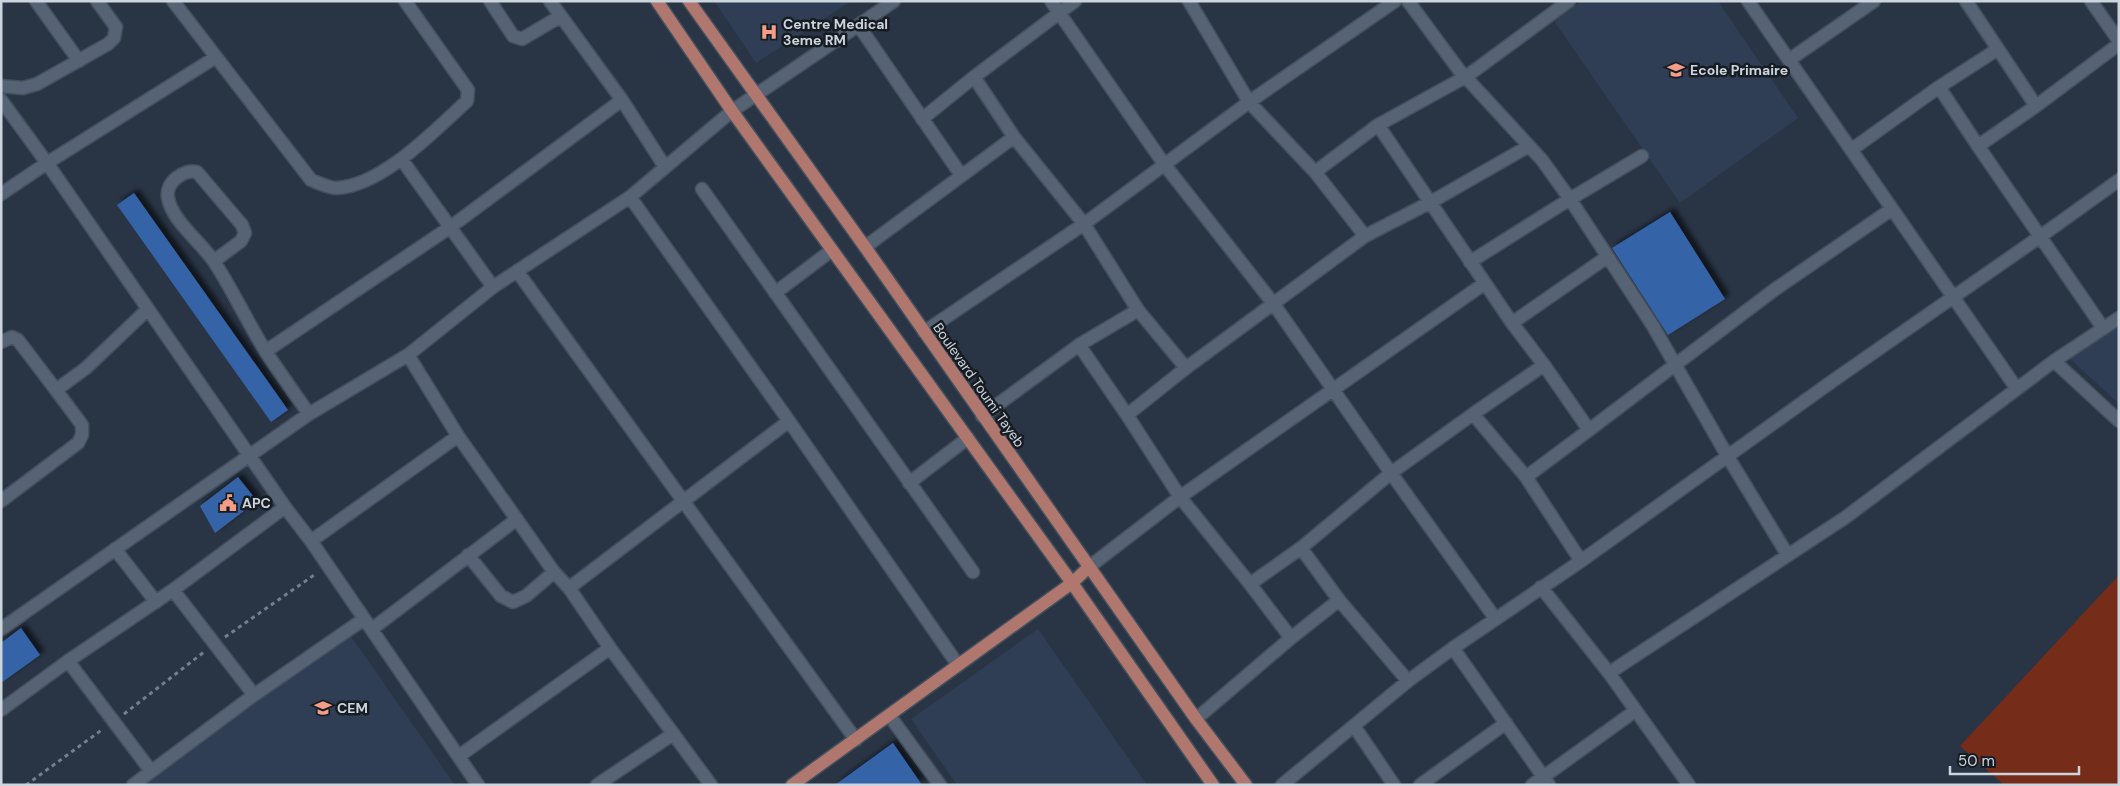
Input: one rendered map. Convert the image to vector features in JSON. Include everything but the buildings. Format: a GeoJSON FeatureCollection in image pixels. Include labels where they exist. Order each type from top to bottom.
{"type":"FeatureCollection","features":[{"type":"Feature","properties":{"kind":"main road"},"geometry":{"type":"LineString","coordinates":[[657,1],[732,112],[1072,582],[1213,785]]}},
{"type":"Feature","properties":{"kind":"main road","name":"Boulevard Toumi Tayeb"},"geometry":{"type":"LineString","coordinates":[[689,1],[865,247],[1196,719],[1246,785]]}},
{"type":"Feature","properties":{"kind":"main road"},"geometry":{"type":"LineString","coordinates":[[792,785],[1072,582],[1089,567]]}},
{"type":"Feature","properties":{"kind":"street"},"geometry":{"type":"LineString","coordinates":[[36,1],[79,61]]}},
{"type":"Feature","properties":{"kind":"street"},"geometry":{"type":"LineString","coordinates":[[1,86],[23,88],[37,84],[108,44],[114,38],[116,27],[97,1]]}},
{"type":"Feature","properties":{"kind":"street"},"geometry":{"type":"LineString","coordinates":[[173,1],[311,180],[336,188],[358,184],[402,160],[467,101],[468,90],[405,1]]}},
{"type":"Feature","properties":{"kind":"street"},"geometry":{"type":"LineString","coordinates":[[490,1],[513,36],[517,38],[522,39],[561,16]]}},
{"type":"Feature","properties":{"kind":"street"},"geometry":{"type":"LineString","coordinates":[[550,1],[622,100],[664,166]]}},
{"type":"Feature","properties":{"kind":"street"},"geometry":{"type":"LineString","coordinates":[[1,629],[309,414],[408,355],[493,287],[630,197],[664,166],[755,95],[894,1]]}},
{"type":"Feature","properties":{"kind":"street"},"geometry":{"type":"LineString","coordinates":[[1051,1],[1164,164],[1273,303],[1495,618]]}},
{"type":"Feature","properties":{"kind":"street"},"geometry":{"type":"LineString","coordinates":[[922,119],[974,76],[1075,1]]}},
{"type":"Feature","properties":{"kind":"street"},"geometry":{"type":"LineString","coordinates":[[924,332],[1084,224],[1249,102],[1395,1]]}},
{"type":"Feature","properties":{"kind":"street"},"geometry":{"type":"LineString","coordinates":[[1408,1],[1443,50],[1529,146],[1570,199],[1653,326],[1674,366],[1787,554]]}},
{"type":"Feature","properties":{"kind":"street"},"geometry":{"type":"LineString","coordinates":[[1315,172],[1378,125],[1467,76],[1569,1]]}},
{"type":"Feature","properties":{"kind":"street"},"geometry":{"type":"LineString","coordinates":[[1748,1],[2017,389]]}},
{"type":"Feature","properties":{"kind":"street"},"geometry":{"type":"LineString","coordinates":[[1789,60],[1874,1]]}},
{"type":"Feature","properties":{"kind":"street"},"geometry":{"type":"LineString","coordinates":[[1966,1],[2036,106]]}},
{"type":"Feature","properties":{"kind":"street"},"geometry":{"type":"LineString","coordinates":[[1978,146],[2036,106],[2119,43],[2091,1]]}},
{"type":"Feature","properties":{"kind":"street"},"geometry":{"type":"LineString","coordinates":[[1193,2],[1249,102],[1315,172],[1365,236]]}},
{"type":"Feature","properties":{"kind":"street"},"geometry":{"type":"LineString","coordinates":[[859,26],[961,175]]}},
{"type":"Feature","properties":{"kind":"street"},"geometry":{"type":"LineString","coordinates":[[1851,150],[1939,87],[1998,49]]}},
{"type":"Feature","properties":{"kind":"street"},"geometry":{"type":"LineString","coordinates":[[1,194],[47,162],[216,57]]}},
{"type":"Feature","properties":{"kind":"street"},"geometry":{"type":"LineString","coordinates":[[974,76],[1014,137],[1084,224],[1138,310],[1186,368]]}},
{"type":"Feature","properties":{"kind":"street"},"geometry":{"type":"LineString","coordinates":[[1939,87],[2103,328]]}},
{"type":"Feature","properties":{"kind":"street"},"geometry":{"type":"LineString","coordinates":[[1,100],[47,162],[285,507],[311,541],[478,785]]}},
{"type":"Feature","properties":{"kind":"street"},"geometry":{"type":"LineString","coordinates":[[266,352],[449,228],[622,100]]}},
{"type":"Feature","properties":{"kind":"street"},"geometry":{"type":"LineString","coordinates":[[1378,125],[1512,324],[1544,365],[1589,430]]}},
{"type":"Feature","properties":{"kind":"street"},"geometry":{"type":"LineString","coordinates":[[865,247],[1014,137]]}},
{"type":"Feature","properties":{"kind":"street"},"geometry":{"type":"LineString","coordinates":[[1127,415],[1186,368],[1365,236],[1431,202],[1529,146]]}},
{"type":"Feature","properties":{"kind":"street"},"geometry":{"type":"LineString","coordinates":[[1470,262],[1642,156]]}},
{"type":"Feature","properties":{"kind":"street"},"geometry":{"type":"LineString","coordinates":[[402,160],[493,287]]}},
{"type":"Feature","properties":{"kind":"street"},"geometry":{"type":"LineString","coordinates":[[214,261],[241,241],[245,233],[242,225],[198,172],[190,170],[183,173],[170,185],[168,198],[181,222],[214,261],[266,352],[309,414]]}},
{"type":"Feature","properties":{"kind":"street"},"geometry":{"type":"LineString","coordinates":[[1282,785],[1408,681],[1453,648],[1581,561],[2119,180]]}},
{"type":"Feature","properties":{"kind":"street"},"geometry":{"type":"LineString","coordinates":[[702,189],[973,572]]}},
{"type":"Feature","properties":{"kind":"street"},"geometry":{"type":"LineString","coordinates":[[630,197],[789,421],[958,665]]}},
{"type":"Feature","properties":{"kind":"street"},"geometry":{"type":"LineString","coordinates":[[1526,477],[1774,290],[1892,209]]}},
{"type":"Feature","properties":{"kind":"street"},"geometry":{"type":"LineString","coordinates":[[775,293],[832,250]]}},
{"type":"Feature","properties":{"kind":"street"},"geometry":{"type":"LineString","coordinates":[[1512,324],[1607,257]]}},
{"type":"Feature","properties":{"kind":"street"},"geometry":{"type":"LineString","coordinates":[[518,271],[856,740]]}},
{"type":"Feature","properties":{"kind":"street"},"geometry":{"type":"LineString","coordinates":[[1089,567],[1180,498],[1484,283]]}},
{"type":"Feature","properties":{"kind":"street"},"geometry":{"type":"LineString","coordinates":[[56,390],[86,368],[148,309]]}},
{"type":"Feature","properties":{"kind":"street"},"geometry":{"type":"LineString","coordinates":[[982,416],[1079,345],[1138,310]]}},
{"type":"Feature","properties":{"kind":"street"},"geometry":{"type":"LineString","coordinates":[[1609,673],[1787,554],[1846,517],[2054,361],[2119,318]]}},
{"type":"Feature","properties":{"kind":"street"},"geometry":{"type":"LineString","coordinates":[[1,342],[12,337],[18,340],[82,425],[82,435],[78,443],[1,501]]}},
{"type":"Feature","properties":{"kind":"street"},"geometry":{"type":"LineString","coordinates":[[1079,345],[1180,498],[1250,584],[1290,638]]}},
{"type":"Feature","properties":{"kind":"street"},"geometry":{"type":"LineString","coordinates":[[408,355],[458,436],[554,572],[569,588],[610,648],[712,785]]}},
{"type":"Feature","properties":{"kind":"street"},"geometry":{"type":"LineString","coordinates":[[2054,361],[2119,421]]}},
{"type":"Feature","properties":{"kind":"street"},"geometry":{"type":"LineString","coordinates":[[1250,584],[1302,548],[1391,473],[1544,365]]}},
{"type":"Feature","properties":{"kind":"street"},"geometry":{"type":"LineString","coordinates":[[1473,414],[1526,477],[1581,561]]}},
{"type":"Feature","properties":{"kind":"street"},"geometry":{"type":"LineString","coordinates":[[569,588],[789,421]]}},
{"type":"Feature","properties":{"kind":"street"},"geometry":{"type":"LineString","coordinates":[[311,541],[458,436]]}},
{"type":"Feature","properties":{"kind":"street"},"geometry":{"type":"LineString","coordinates":[[909,482],[968,438]]}},
{"type":"Feature","properties":{"kind":"street"},"geometry":{"type":"LineString","coordinates":[[1,710],[68,661],[174,590],[285,507]]}},
{"type":"Feature","properties":{"kind":"street"},"geometry":{"type":"LineString","coordinates":[[372,629],[517,518]]}},
{"type":"Feature","properties":{"kind":"street"},"geometry":{"type":"LineString","coordinates":[[1302,548],[1340,600],[1408,681]]}},
{"type":"Feature","properties":{"kind":"street"},"geometry":{"type":"LineString","coordinates":[[115,549],[156,602]]}},
{"type":"Feature","properties":{"kind":"street"},"geometry":{"type":"LineString","coordinates":[[468,555],[501,596],[513,602],[526,596],[554,572]]}},
{"type":"Feature","properties":{"kind":"street"},"geometry":{"type":"LineString","coordinates":[[1541,587],[1609,673],[1689,785]]}},
{"type":"Feature","properties":{"kind":"street"},"geometry":{"type":"LineString","coordinates":[[174,590],[254,695]]}},
{"type":"Feature","properties":{"kind":"street"},"geometry":{"type":"LineString","coordinates":[[1196,719],[1290,638],[1340,600]]}},
{"type":"Feature","properties":{"kind":"street"},"geometry":{"type":"LineString","coordinates":[[132,785],[254,695],[364,619]]}},
{"type":"Feature","properties":{"kind":"street"},"geometry":{"type":"LineString","coordinates":[[459,756],[610,648]]}},
{"type":"Feature","properties":{"kind":"street"},"geometry":{"type":"LineString","coordinates":[[1453,648],[1546,781]]}},
{"type":"Feature","properties":{"kind":"street"},"geometry":{"type":"LineString","coordinates":[[68,661],[151,771]]}},
{"type":"Feature","properties":{"kind":"street"},"geometry":{"type":"LineString","coordinates":[[1532,785],[1546,781],[1635,711]]}},
{"type":"Feature","properties":{"kind":"street"},"geometry":{"type":"LineString","coordinates":[[889,715],[940,785]]}},
{"type":"Feature","properties":{"kind":"street"},"geometry":{"type":"LineString","coordinates":[[1420,785],[1506,723]]}},
{"type":"Feature","properties":{"kind":"street"},"geometry":{"type":"LineString","coordinates":[[1354,726],[1394,785]]}},
{"type":"Feature","properties":{"kind":"street"},"geometry":{"type":"LineString","coordinates":[[597,785],[674,734]]}},
{"type":"Feature","properties":{"kind":"path"},"geometry":{"type":"LineString","coordinates":[[26,785],[215,644],[327,566]]}},
{"type":"Feature","properties":{"kind":"shaded area","name":"Centre Medical 3eme RM"},"geometry":{"type":"Polygon","coordinates":[[[714,1],[851,1],[756,63],[714,1]]]}},
{"type":"Feature","properties":{"kind":"shaded area","name":"Ecole Primaire"},"geometry":{"type":"Polygon","coordinates":[[[1581,1],[1718,1],[1798,118],[1680,203],[1554,21],[1581,1]]]}},
{"type":"Feature","properties":{"kind":"shaded area"},"geometry":{"type":"Polygon","coordinates":[[[2119,315],[2119,404],[2065,354],[2119,315]]]}},
{"type":"Feature","properties":{"kind":"shaded area"},"geometry":{"type":"Polygon","coordinates":[[[2119,575],[2119,785],[2004,785],[1960,746],[2119,575]]]}},
{"type":"Feature","properties":{"kind":"shaded area"},"geometry":{"type":"Polygon","coordinates":[[[1038,629],[1146,785],[957,785],[911,719],[1038,629]]]}},
{"type":"Feature","properties":{"kind":"shaded area","name":"CEM"},"geometry":{"type":"Polygon","coordinates":[[[348,632],[455,785],[141,785],[348,632]]]}},
{"type":"Feature","properties":{"kind":"place","name":"Centre Medical 3eme RM"},"geometry":{"type":"Point","coordinates":[769,32]}},
{"type":"Feature","properties":{"kind":"place","name":"Ecole Primaire"},"geometry":{"type":"Point","coordinates":[1676,70]}},
{"type":"Feature","properties":{"kind":"place","name":"APC"},"geometry":{"type":"Point","coordinates":[228,503]}},
{"type":"Feature","properties":{"kind":"place","name":"CEM"},"geometry":{"type":"Point","coordinates":[323,708]}}]}
